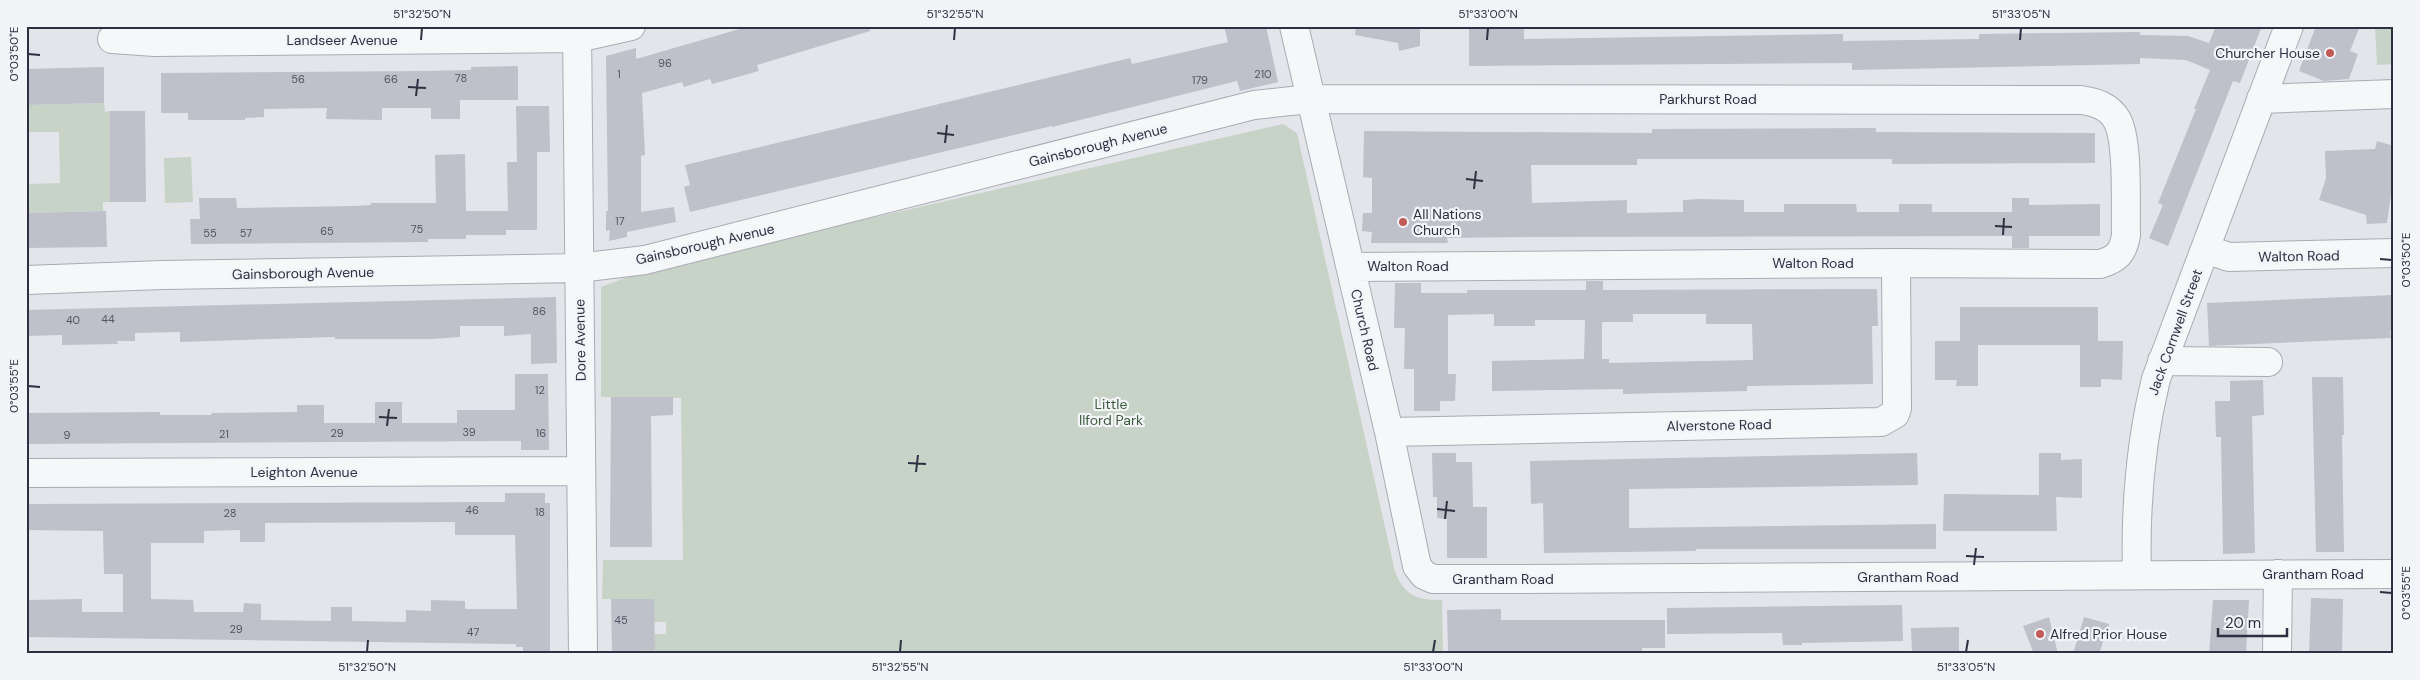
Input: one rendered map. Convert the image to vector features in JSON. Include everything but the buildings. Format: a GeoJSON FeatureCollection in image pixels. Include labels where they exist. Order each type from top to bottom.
{"type":"FeatureCollection","features":[{"type":"Feature","properties":{"kind":"street","name":"Landseer Avenue"},"geometry":{"type":"LineString","coordinates":[[112,39],[155,42],[577,32],[631,26]]}},
{"type":"Feature","properties":{"kind":"street","name":"Church Road"},"geometry":{"type":"LineString","coordinates":[[1294,26],[1389,432],[1417,566],[1424,575]]}},
{"type":"Feature","properties":{"kind":"street","name":"Jack Cornwell Street"},"geometry":{"type":"LineString","coordinates":[[2137,575],[2136,504],[2140,457],[2149,406],[2162,361],[2289,26]]}},
{"type":"Feature","properties":{"kind":"street","name":"Dore Avenue"},"geometry":{"type":"LineString","coordinates":[[577,32],[583,654]]}},
{"type":"Feature","properties":{"kind":"street"},"geometry":{"type":"LineString","coordinates":[[2261,100],[2394,94]]}},
{"type":"Feature","properties":{"kind":"street","name":"Parkhurst Road"},"geometry":{"type":"LineString","coordinates":[[1310,99],[2081,100],[2094,102],[2105,107]]}},
{"type":"Feature","properties":{"kind":"street","name":"Gainsborough Avenue"},"geometry":{"type":"LineString","coordinates":[[26,280],[162,275],[579,268],[645,260],[1254,105],[1310,99]]}},
{"type":"Feature","properties":{"kind":"street","name":"Walton Road"},"geometry":{"type":"LineString","coordinates":[[1350,267],[1896,263],[2100,264],[2119,256],[2124,247],[2126,234],[2123,139],[2116,119],[2105,107]]}},
{"type":"Feature","properties":{"kind":"street","name":"Walton Road"},"geometry":{"type":"LineString","coordinates":[[2205,249],[2230,257],[2394,253]]}},
{"type":"Feature","properties":{"kind":"street","name":"Alverstone Road"},"geometry":{"type":"LineString","coordinates":[[1389,432],[1881,422],[1895,414],[1897,408],[1896,263]]}},
{"type":"Feature","properties":{"kind":"street"},"geometry":{"type":"LineString","coordinates":[[2162,361],[2268,362]]}},
{"type":"Feature","properties":{"kind":"street","name":"Leighton Avenue"},"geometry":{"type":"LineString","coordinates":[[26,473],[581,471]]}},
{"type":"Feature","properties":{"kind":"street"},"geometry":{"type":"LineString","coordinates":[[2277,654],[2278,574]]}},
{"type":"Feature","properties":{"kind":"street","name":"Grantham Road"},"geometry":{"type":"LineString","coordinates":[[1424,575],[1433,579],[2394,574]]}},
{"type":"Feature","properties":{"kind":"green space"},"geometry":{"type":"Polygon","coordinates":[[[2375,26],[2394,26],[2394,64],[2377,65],[2375,26]]]}},
{"type":"Feature","properties":{"kind":"green space"},"geometry":{"type":"Polygon","coordinates":[[[104,103],[105,112],[110,111],[110,202],[103,202],[103,211],[26,213],[26,184],[60,183],[59,132],[26,132],[26,105],[104,103]]]}},
{"type":"Feature","properties":{"kind":"green space","name":"Little Ilford Park"},"geometry":{"type":"Polygon","coordinates":[[[1283,124],[1297,133],[1395,572],[1403,586],[1413,595],[1426,599],[1442,600],[1443,654],[638,654],[638,650],[655,650],[655,634],[666,634],[666,622],[649,622],[654,611],[654,599],[602,599],[603,560],[683,560],[681,398],[601,397],[601,287],[648,269],[1283,124]]]}},
{"type":"Feature","properties":{"kind":"green space"},"geometry":{"type":"Polygon","coordinates":[[[191,157],[193,202],[165,203],[164,158],[191,157]]]}},
{"type":"Feature","properties":{"kind":"place","name":"Churcher House"},"geometry":{"type":"Point","coordinates":[2330,53]}},
{"type":"Feature","properties":{"kind":"place","name":"All Nations Church"},"geometry":{"type":"Point","coordinates":[1403,222]}},
{"type":"Feature","properties":{"kind":"place","name":"Alfred Prior House"},"geometry":{"type":"Point","coordinates":[2040,634]}}]}
